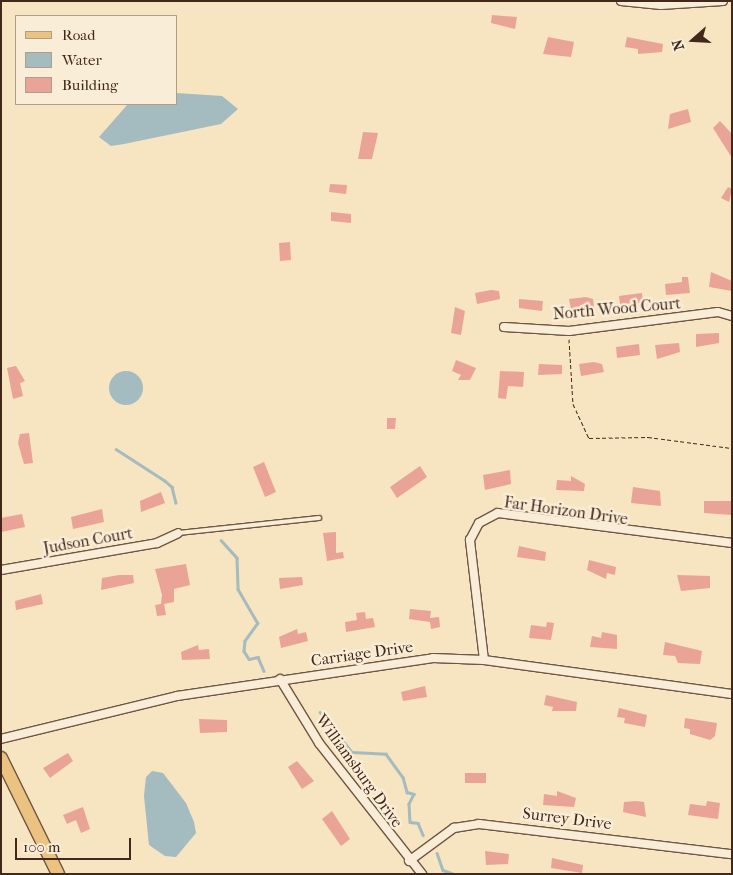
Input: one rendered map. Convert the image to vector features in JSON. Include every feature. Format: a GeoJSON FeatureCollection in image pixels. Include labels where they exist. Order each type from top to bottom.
{"type":"FeatureCollection","features":[{"type":"Feature","properties":{"kind":"main road"},"geometry":{"type":"LineString","coordinates":[[1,758],[58,874]]}},
{"type":"Feature","properties":{"kind":"street"},"geometry":{"type":"LineString","coordinates":[[621,1],[661,5],[724,1]]}},
{"type":"Feature","properties":{"kind":"street","name":"North Wood Court"},"geometry":{"type":"LineString","coordinates":[[504,327],[569,330],[718,312],[732,316]]}},
{"type":"Feature","properties":{"kind":"street","name":"Far Horizon Drive"},"geometry":{"type":"LineString","coordinates":[[484,660],[470,540],[479,523],[498,513],[732,543]]}},
{"type":"Feature","properties":{"kind":"street","name":"Judson Court"},"geometry":{"type":"LineString","coordinates":[[1,570],[156,543],[178,533]]}},
{"type":"Feature","properties":{"kind":"street","name":"Carriage Drive"},"geometry":{"type":"LineString","coordinates":[[1,739],[178,696],[280,679],[433,658],[484,660],[732,694]]}},
{"type":"Feature","properties":{"kind":"street","name":"Williamsburg Drive"},"geometry":{"type":"LineString","coordinates":[[280,679],[319,743],[409,860],[422,874]]}},
{"type":"Feature","properties":{"kind":"street","name":"Surrey Drive"},"geometry":{"type":"LineString","coordinates":[[409,860],[454,828],[479,824],[732,854]]}},
{"type":"Feature","properties":{"kind":"lane"},"geometry":{"type":"LineString","coordinates":[[178,533],[319,518]]}},
{"type":"Feature","properties":{"kind":"path"},"geometry":{"type":"LineString","coordinates":[[569,330],[573,404],[589,438],[648,437],[731,448]]}},
{"type":"Feature","properties":{"kind":"water"},"geometry":{"type":"Polygon","coordinates":[[[178,93],[222,96],[238,109],[221,124],[124,144],[111,146],[99,137],[127,105],[178,105],[178,93]]]}},
{"type":"Feature","properties":{"kind":"water"},"geometry":{"type":"Polygon","coordinates":[[[126,371],[133,372],[138,376],[142,381],[142,395],[138,400],[133,404],[126,405],[119,404],[114,400],[110,395],[109,388],[110,381],[114,376],[119,372],[126,371]]]}},
{"type":"Feature","properties":{"kind":"water"},"geometry":{"type":"Polygon","coordinates":[[[152,771],[163,773],[186,803],[194,822],[196,833],[176,857],[165,856],[149,845],[144,796],[146,777],[152,771]]]}},
{"type":"Feature","properties":{"kind":"building"},"geometry":{"type":"Polygon","coordinates":[[[492,15],[517,17],[515,29],[491,23],[492,15]]]}},
{"type":"Feature","properties":{"kind":"building"},"geometry":{"type":"Polygon","coordinates":[[[548,37],[574,42],[571,57],[543,54],[548,37]]]}},
{"type":"Feature","properties":{"kind":"building"},"geometry":{"type":"Polygon","coordinates":[[[627,37],[663,44],[662,52],[638,54],[638,49],[625,47],[627,37]]]}},
{"type":"Feature","properties":{"kind":"building"},"geometry":{"type":"Polygon","coordinates":[[[688,109],[691,122],[668,129],[670,114],[688,109]]]}},
{"type":"Feature","properties":{"kind":"building"},"geometry":{"type":"Polygon","coordinates":[[[720,121],[732,134],[732,158],[713,128],[720,121]]]}},
{"type":"Feature","properties":{"kind":"building"},"geometry":{"type":"Polygon","coordinates":[[[363,132],[378,133],[372,159],[358,159],[363,132]]]}},
{"type":"Feature","properties":{"kind":"building"},"geometry":{"type":"Polygon","coordinates":[[[330,184],[347,185],[346,194],[329,192],[330,184]]]}},
{"type":"Feature","properties":{"kind":"building"},"geometry":{"type":"Polygon","coordinates":[[[728,187],[732,189],[729,202],[721,198],[728,187]]]}},
{"type":"Feature","properties":{"kind":"building"},"geometry":{"type":"Polygon","coordinates":[[[331,212],[351,214],[351,223],[331,221],[331,212]]]}},
{"type":"Feature","properties":{"kind":"building"},"geometry":{"type":"Polygon","coordinates":[[[290,242],[291,260],[280,261],[279,243],[290,242]]]}},
{"type":"Feature","properties":{"kind":"building"},"geometry":{"type":"Polygon","coordinates":[[[711,272],[732,281],[732,291],[709,287],[711,272]]]}},
{"type":"Feature","properties":{"kind":"building"},"geometry":{"type":"Polygon","coordinates":[[[682,277],[688,277],[690,293],[666,295],[665,284],[682,282],[682,277]]]}},
{"type":"Feature","properties":{"kind":"building"},"geometry":{"type":"Polygon","coordinates":[[[491,290],[499,291],[500,299],[477,304],[475,293],[491,290]]]}},
{"type":"Feature","properties":{"kind":"building"},"geometry":{"type":"Polygon","coordinates":[[[642,293],[643,303],[620,304],[619,296],[642,293]]]}},
{"type":"Feature","properties":{"kind":"building"},"geometry":{"type":"Polygon","coordinates":[[[586,297],[593,299],[594,307],[571,309],[569,299],[586,297]]]}},
{"type":"Feature","properties":{"kind":"building"},"geometry":{"type":"Polygon","coordinates":[[[519,299],[543,301],[542,311],[519,308],[519,299]]]}},
{"type":"Feature","properties":{"kind":"building"},"geometry":{"type":"Polygon","coordinates":[[[455,307],[465,311],[461,335],[451,333],[455,307]]]}},
{"type":"Feature","properties":{"kind":"building"},"geometry":{"type":"Polygon","coordinates":[[[719,333],[719,343],[696,347],[696,334],[719,333]]]}},
{"type":"Feature","properties":{"kind":"building"},"geometry":{"type":"Polygon","coordinates":[[[679,343],[680,352],[657,359],[655,345],[679,343]]]}},
{"type":"Feature","properties":{"kind":"building"},"geometry":{"type":"Polygon","coordinates":[[[639,344],[640,355],[617,358],[616,347],[639,344]]]}},
{"type":"Feature","properties":{"kind":"building"},"geometry":{"type":"Polygon","coordinates":[[[456,360],[476,368],[470,380],[458,380],[461,375],[452,371],[456,360]]]}},
{"type":"Feature","properties":{"kind":"building"},"geometry":{"type":"Polygon","coordinates":[[[594,362],[602,364],[604,372],[581,376],[579,364],[594,362]]]}},
{"type":"Feature","properties":{"kind":"building"},"geometry":{"type":"Polygon","coordinates":[[[539,364],[562,365],[562,374],[538,375],[539,364]]]}},
{"type":"Feature","properties":{"kind":"building"},"geometry":{"type":"Polygon","coordinates":[[[16,366],[25,381],[20,383],[23,396],[13,399],[7,368],[16,366]]]}},
{"type":"Feature","properties":{"kind":"building"},"geometry":{"type":"Polygon","coordinates":[[[500,371],[524,372],[523,387],[508,386],[506,399],[498,398],[500,371]]]}},
{"type":"Feature","properties":{"kind":"building"},"geometry":{"type":"Polygon","coordinates":[[[387,418],[396,418],[395,429],[387,429],[387,418]]]}},
{"type":"Feature","properties":{"kind":"building"},"geometry":{"type":"Polygon","coordinates":[[[29,433],[33,463],[24,464],[18,443],[20,434],[29,433]]]}},
{"type":"Feature","properties":{"kind":"building"},"geometry":{"type":"Polygon","coordinates":[[[264,462],[276,492],[265,497],[253,467],[264,462]]]}},
{"type":"Feature","properties":{"kind":"building"},"geometry":{"type":"Polygon","coordinates":[[[420,466],[427,477],[397,498],[390,487],[420,466]]]}},
{"type":"Feature","properties":{"kind":"building"},"geometry":{"type":"Polygon","coordinates":[[[510,470],[511,484],[485,490],[483,475],[510,470]]]}},
{"type":"Feature","properties":{"kind":"building"},"geometry":{"type":"Polygon","coordinates":[[[571,476],[585,484],[584,491],[556,490],[557,480],[571,481],[571,476]]]}},
{"type":"Feature","properties":{"kind":"building"},"geometry":{"type":"Polygon","coordinates":[[[633,487],[660,491],[661,506],[631,503],[633,487]]]}},
{"type":"Feature","properties":{"kind":"building"},"geometry":{"type":"Polygon","coordinates":[[[161,492],[165,503],[141,512],[140,501],[161,492]]]}},
{"type":"Feature","properties":{"kind":"building"},"geometry":{"type":"Polygon","coordinates":[[[704,501],[732,501],[732,515],[704,513],[704,501]]]}},
{"type":"Feature","properties":{"kind":"building"},"geometry":{"type":"Polygon","coordinates":[[[102,509],[104,522],[73,529],[71,517],[102,509]]]}},
{"type":"Feature","properties":{"kind":"building"},"geometry":{"type":"Polygon","coordinates":[[[22,514],[25,527],[1,532],[1,518],[22,514]]]}},
{"type":"Feature","properties":{"kind":"building"},"geometry":{"type":"Polygon","coordinates":[[[336,532],[336,553],[343,552],[344,558],[327,561],[323,533],[336,532]]]}},
{"type":"Feature","properties":{"kind":"building"},"geometry":{"type":"Polygon","coordinates":[[[519,546],[546,552],[545,561],[517,557],[519,546]]]}},
{"type":"Feature","properties":{"kind":"building"},"geometry":{"type":"Polygon","coordinates":[[[589,560],[616,567],[615,575],[607,573],[606,579],[587,570],[589,560]]]}},
{"type":"Feature","properties":{"kind":"building"},"geometry":{"type":"Polygon","coordinates":[[[186,564],[190,585],[174,589],[174,602],[164,604],[166,615],[157,616],[155,605],[161,604],[162,595],[155,569],[186,564]]]}},
{"type":"Feature","properties":{"kind":"building"},"geometry":{"type":"Polygon","coordinates":[[[133,575],[134,583],[101,590],[102,578],[133,575]]]}},
{"type":"Feature","properties":{"kind":"building"},"geometry":{"type":"Polygon","coordinates":[[[677,575],[710,576],[710,588],[681,591],[677,575]]]}},
{"type":"Feature","properties":{"kind":"building"},"geometry":{"type":"Polygon","coordinates":[[[302,577],[303,585],[280,589],[279,578],[302,577]]]}},
{"type":"Feature","properties":{"kind":"building"},"geometry":{"type":"Polygon","coordinates":[[[41,594],[43,604],[16,610],[15,601],[41,594]]]}},
{"type":"Feature","properties":{"kind":"building"},"geometry":{"type":"Polygon","coordinates":[[[410,609],[431,611],[430,618],[439,617],[440,627],[431,629],[430,622],[409,619],[410,609]]]}},
{"type":"Feature","properties":{"kind":"building"},"geometry":{"type":"Polygon","coordinates":[[[365,612],[366,619],[373,618],[375,627],[346,632],[345,622],[357,620],[356,613],[365,612]]]}},
{"type":"Feature","properties":{"kind":"building"},"geometry":{"type":"Polygon","coordinates":[[[547,622],[554,623],[551,640],[529,638],[531,625],[546,627],[547,622]]]}},
{"type":"Feature","properties":{"kind":"building"},"geometry":{"type":"Polygon","coordinates":[[[297,629],[298,634],[306,632],[308,641],[281,648],[279,637],[297,629]]]}},
{"type":"Feature","properties":{"kind":"building"},"geometry":{"type":"Polygon","coordinates":[[[602,632],[617,635],[617,649],[590,647],[592,636],[601,638],[602,632]]]}},
{"type":"Feature","properties":{"kind":"building"},"geometry":{"type":"Polygon","coordinates":[[[665,642],[702,651],[700,664],[678,663],[675,656],[663,655],[665,642]]]}},
{"type":"Feature","properties":{"kind":"building"},"geometry":{"type":"Polygon","coordinates":[[[198,645],[199,650],[209,649],[210,659],[182,660],[181,652],[198,645]]]}},
{"type":"Feature","properties":{"kind":"building"},"geometry":{"type":"Polygon","coordinates":[[[425,686],[427,697],[403,701],[401,692],[425,686]]]}},
{"type":"Feature","properties":{"kind":"building"},"geometry":{"type":"Polygon","coordinates":[[[546,695],[577,702],[576,711],[552,711],[553,707],[544,705],[546,695]]]}},
{"type":"Feature","properties":{"kind":"building"},"geometry":{"type":"Polygon","coordinates":[[[619,708],[647,715],[645,727],[624,723],[625,718],[617,717],[619,708]]]}},
{"type":"Feature","properties":{"kind":"building"},"geometry":{"type":"Polygon","coordinates":[[[685,718],[717,723],[715,736],[710,740],[690,734],[690,729],[684,728],[685,718]]]}},
{"type":"Feature","properties":{"kind":"building"},"geometry":{"type":"Polygon","coordinates":[[[199,719],[227,720],[227,732],[200,733],[199,719]]]}},
{"type":"Feature","properties":{"kind":"building"},"geometry":{"type":"Polygon","coordinates":[[[68,753],[73,761],[50,778],[43,768],[68,753]]]}},
{"type":"Feature","properties":{"kind":"building"},"geometry":{"type":"Polygon","coordinates":[[[297,761],[314,781],[302,789],[288,767],[297,761]]]}},
{"type":"Feature","properties":{"kind":"building"},"geometry":{"type":"Polygon","coordinates":[[[465,773],[486,773],[486,783],[465,783],[465,773]]]}},
{"type":"Feature","properties":{"kind":"building"},"geometry":{"type":"Polygon","coordinates":[[[557,791],[576,798],[574,807],[543,805],[544,794],[557,796],[557,791]]]}},
{"type":"Feature","properties":{"kind":"building"},"geometry":{"type":"Polygon","coordinates":[[[707,801],[720,803],[718,819],[688,815],[690,804],[706,806],[707,801]]]}},
{"type":"Feature","properties":{"kind":"building"},"geometry":{"type":"Polygon","coordinates":[[[624,802],[644,802],[646,817],[623,812],[624,802]]]}},
{"type":"Feature","properties":{"kind":"building"},"geometry":{"type":"Polygon","coordinates":[[[83,807],[90,829],[81,833],[76,820],[67,824],[63,815],[83,807]]]}},
{"type":"Feature","properties":{"kind":"building"},"geometry":{"type":"Polygon","coordinates":[[[332,811],[350,839],[341,846],[322,819],[332,811]]]}},
{"type":"Feature","properties":{"kind":"building"},"geometry":{"type":"Polygon","coordinates":[[[485,851],[509,854],[508,864],[486,865],[485,851]]]}},
{"type":"Feature","properties":{"kind":"building"},"geometry":{"type":"Polygon","coordinates":[[[552,858],[583,865],[582,873],[551,868],[552,858]]]}},
{"type":"Feature","properties":{"kind":"waterway"},"geometry":{"type":"LineString","coordinates":[[116,449],[172,487],[176,503]]}},
{"type":"Feature","properties":{"kind":"waterway"},"geometry":{"type":"LineString","coordinates":[[221,540],[237,558],[238,589],[258,623],[245,641],[244,651],[249,659],[258,657],[264,671]]}},
{"type":"Feature","properties":{"kind":"waterway"},"geometry":{"type":"LineString","coordinates":[[320,712],[352,752],[386,754],[403,777],[407,792],[414,794],[409,804],[410,822],[418,823],[423,835]]}},
{"type":"Feature","properties":{"kind":"waterway"},"geometry":{"type":"LineString","coordinates":[[437,853],[443,870],[454,874]]}}]}
